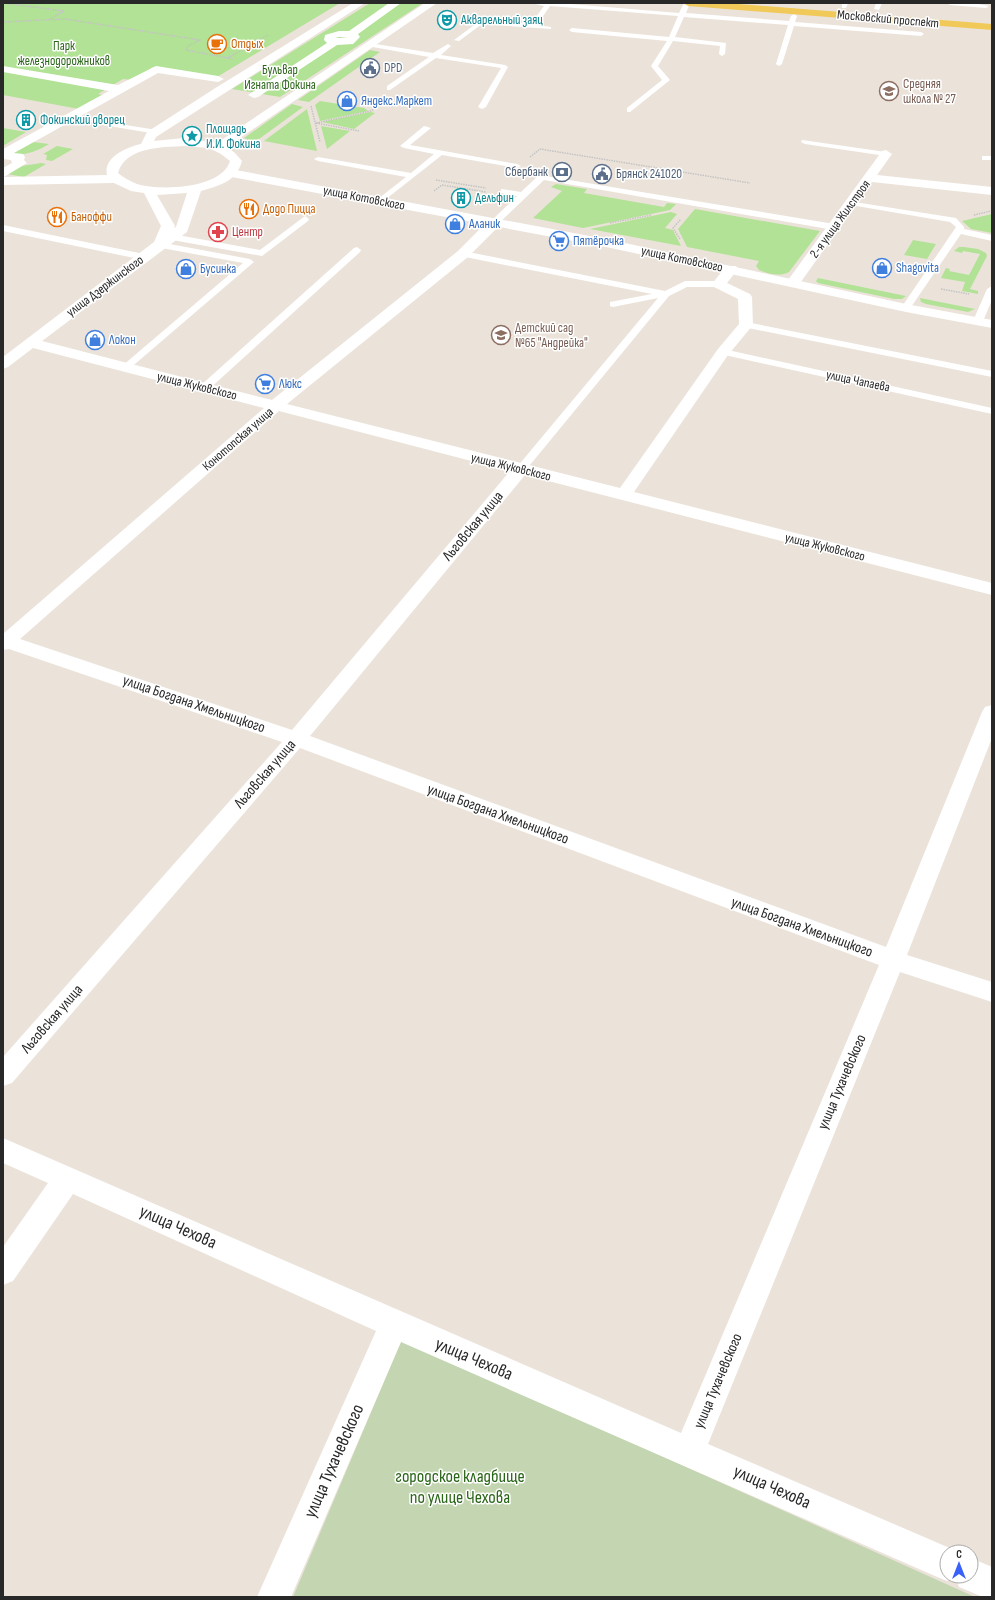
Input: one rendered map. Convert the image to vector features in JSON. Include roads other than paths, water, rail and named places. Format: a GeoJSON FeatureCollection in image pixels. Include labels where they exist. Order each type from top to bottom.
{"type":"FeatureCollection","features":[{"type":"Feature","properties":{"kind":"main road","name":"Московский проспект"},"geometry":{"type":"LineString","coordinates":[[687,3],[795,7],[845,5],[878,6],[992,18]]}},
{"type":"Feature","properties":{"kind":"main road","name":"Московский проспект"},"geometry":{"type":"LineString","coordinates":[[795,7],[923,22],[992,27]]}},
{"type":"Feature","properties":{"kind":"street"},"geometry":{"type":"LineString","coordinates":[[146,147],[151,135],[360,3]]}},
{"type":"Feature","properties":{"kind":"street"},"geometry":{"type":"LineString","coordinates":[[254,95],[335,42],[329,40],[329,37],[336,34],[350,35],[396,3]]}},
{"type":"Feature","properties":{"kind":"street"},"geometry":{"type":"LineString","coordinates":[[219,147],[432,3]]}},
{"type":"Feature","properties":{"kind":"street"},"geometry":{"type":"LineString","coordinates":[[3,69],[119,89]]}},
{"type":"Feature","properties":{"kind":"street"},"geometry":{"type":"LineString","coordinates":[[3,154],[156,69],[218,79]]}},
{"type":"Feature","properties":{"kind":"street"},"geometry":{"type":"LineString","coordinates":[[3,177],[30,182],[115,180],[131,187],[150,191],[170,191],[195,188],[211,184],[226,177],[234,169],[236,161],[230,153],[219,147],[184,142],[146,147],[130,152],[118,159],[103,163]]}},
{"type":"Feature","properties":{"kind":"street"},"geometry":{"type":"LineString","coordinates":[[3,154],[19,158],[17,161],[21,163],[3,177]]}},
{"type":"Feature","properties":{"kind":"street","name":"2-я улица Жилстроя"},"geometry":{"type":"LineString","coordinates":[[793,283],[886,154]]}},
{"type":"Feature","properties":{"kind":"street"},"geometry":{"type":"LineString","coordinates":[[115,180],[112,174],[112,166],[118,159]]}},
{"type":"Feature","properties":{"kind":"street"},"geometry":{"type":"LineString","coordinates":[[30,182],[88,166]]}},
{"type":"Feature","properties":{"kind":"street","name":"улица Котовского"},"geometry":{"type":"LineString","coordinates":[[230,173],[611,244],[906,308],[992,324]]}},
{"type":"Feature","properties":{"kind":"street"},"geometry":{"type":"LineString","coordinates":[[870,178],[992,191]]}},
{"type":"Feature","properties":{"kind":"street","name":"улица Дзержинского"},"geometry":{"type":"LineString","coordinates":[[3,364],[165,240],[182,229],[195,188]]}},
{"type":"Feature","properties":{"kind":"street"},"geometry":{"type":"LineString","coordinates":[[150,191],[168,226],[165,240]]}},
{"type":"Feature","properties":{"kind":"street","name":"Конотопская улица"},"geometry":{"type":"LineString","coordinates":[[4,642],[276,406],[463,254],[494,223]]}},
{"type":"Feature","properties":{"kind":"street"},"geometry":{"type":"LineString","coordinates":[[623,496],[724,352],[746,325],[745,297],[719,284],[731,269]]}},
{"type":"Feature","properties":{"kind":"street","name":"улица Жуковского"},"geometry":{"type":"LineString","coordinates":[[30,343],[992,590]]}},
{"type":"Feature","properties":{"kind":"street","name":"Льговская улица"},"geometry":{"type":"LineString","coordinates":[[3,1075],[296,738],[521,469]]}},
{"type":"Feature","properties":{"kind":"street","name":"улица Богдана Хмельницкого"},"geometry":{"type":"LineString","coordinates":[[4,642],[296,738],[893,960],[992,992]]}},
{"type":"Feature","properties":{"kind":"street","name":"улица Тухачевского"},"geometry":{"type":"LineString","coordinates":[[689,1451],[893,960],[992,712]]}},
{"type":"Feature","properties":{"kind":"street","name":"улица Чехова"},"geometry":{"type":"LineString","coordinates":[[3,1150],[394,1324],[939,1560]]}},
{"type":"Feature","properties":{"kind":"street"},"geometry":{"type":"LineString","coordinates":[[3,1271],[68,1178]]}},
{"type":"Feature","properties":{"kind":"street","name":"улица Тухачевского"},"geometry":{"type":"LineString","coordinates":[[274,1597],[394,1324]]}},
{"type":"Feature","properties":{"kind":"street"},"geometry":{"type":"LineString","coordinates":[[979,1578],[992,1584]]}},
{"type":"Feature","properties":{"kind":"lane"},"geometry":{"type":"LineString","coordinates":[[534,3],[921,34]]}},
{"type":"Feature","properties":{"kind":"lane"},"geometry":{"type":"LineString","coordinates":[[630,110],[666,80],[654,66],[671,39],[687,3]]}},
{"type":"Feature","properties":{"kind":"lane"},"geometry":{"type":"LineString","coordinates":[[950,3],[986,6]]}},
{"type":"Feature","properties":{"kind":"lane"},"geometry":{"type":"LineString","coordinates":[[532,27],[548,4]]}},
{"type":"Feature","properties":{"kind":"lane"},"geometry":{"type":"LineString","coordinates":[[779,64],[790,32],[795,7]]}},
{"type":"Feature","properties":{"kind":"lane"},"geometry":{"type":"LineString","coordinates":[[457,40],[481,22],[549,28]]}},
{"type":"Feature","properties":{"kind":"lane"},"geometry":{"type":"LineString","coordinates":[[922,43],[921,34],[923,22]]}},
{"type":"Feature","properties":{"kind":"lane"},"geometry":{"type":"LineString","coordinates":[[572,30],[724,44],[722,54]]}},
{"type":"Feature","properties":{"kind":"lane"},"geometry":{"type":"LineString","coordinates":[[790,32],[797,32]]}},
{"type":"Feature","properties":{"kind":"lane"},"geometry":{"type":"LineString","coordinates":[[369,45],[505,67],[482,107]]}},
{"type":"Feature","properties":{"kind":"lane"},"geometry":{"type":"LineString","coordinates":[[390,88],[448,46]]}},
{"type":"Feature","properties":{"kind":"lane"},"geometry":{"type":"LineString","coordinates":[[97,122],[157,132]]}},
{"type":"Feature","properties":{"kind":"lane"},"geometry":{"type":"LineString","coordinates":[[427,128],[404,146],[517,166]]}},
{"type":"Feature","properties":{"kind":"lane"},"geometry":{"type":"LineString","coordinates":[[805,142],[886,154]]}},
{"type":"Feature","properties":{"kind":"lane"},"geometry":{"type":"LineString","coordinates":[[381,201],[440,152]]}},
{"type":"Feature","properties":{"kind":"lane"},"geometry":{"type":"LineString","coordinates":[[318,159],[411,175]]}},
{"type":"Feature","properties":{"kind":"lane"},"geometry":{"type":"LineString","coordinates":[[494,223],[542,177],[693,205],[834,227]]}},
{"type":"Feature","properties":{"kind":"lane"},"geometry":{"type":"LineString","coordinates":[[504,192],[523,195]]}},
{"type":"Feature","properties":{"kind":"lane"},"geometry":{"type":"LineString","coordinates":[[851,203],[953,220],[960,227],[959,232],[906,308]]}},
{"type":"Feature","properties":{"kind":"lane"},"geometry":{"type":"LineString","coordinates":[[165,240],[262,253],[304,219]]}},
{"type":"Feature","properties":{"kind":"lane"},"geometry":{"type":"LineString","coordinates":[[3,228],[144,257]]}},
{"type":"Feature","properties":{"kind":"lane"},"geometry":{"type":"LineString","coordinates":[[959,232],[992,238]]}},
{"type":"Feature","properties":{"kind":"lane"},"geometry":{"type":"LineString","coordinates":[[125,368],[250,262],[165,240]]}},
{"type":"Feature","properties":{"kind":"lane"},"geometry":{"type":"LineString","coordinates":[[204,388],[357,250]]}},
{"type":"Feature","properties":{"kind":"lane"},"geometry":{"type":"LineString","coordinates":[[463,254],[666,294]]}},
{"type":"Feature","properties":{"kind":"lane"},"geometry":{"type":"LineString","coordinates":[[613,304],[666,294],[685,284],[719,284]]}},
{"type":"Feature","properties":{"kind":"lane"},"geometry":{"type":"LineString","coordinates":[[978,321],[992,288]]}},
{"type":"Feature","properties":{"kind":"lane"},"geometry":{"type":"LineString","coordinates":[[521,469],[666,294]]}},
{"type":"Feature","properties":{"kind":"lane"},"geometry":{"type":"LineString","coordinates":[[746,325],[992,374]]}},
{"type":"Feature","properties":{"kind":"lane","name":"улица Чапаева"},"geometry":{"type":"LineString","coordinates":[[724,352],[992,411]]}},
{"type":"Feature","properties":{"kind":"place","name":"Акварельный заяц"},"geometry":{"type":"Point","coordinates":[447,20]}},
{"type":"Feature","properties":{"kind":"place","name":"Отдых"},"geometry":{"type":"Point","coordinates":[217,44]}},
{"type":"Feature","properties":{"kind":"place","name":"DPD"},"geometry":{"type":"Point","coordinates":[370,68]}},
{"type":"Feature","properties":{"kind":"place","name":"Средняя школа № 27"},"geometry":{"type":"Point","coordinates":[889,91]}},
{"type":"Feature","properties":{"kind":"place","name":"Яндекс.Маркет"},"geometry":{"type":"Point","coordinates":[347,101]}},
{"type":"Feature","properties":{"kind":"place","name":"Фокинский дворец"},"geometry":{"type":"Point","coordinates":[26,120]}},
{"type":"Feature","properties":{"kind":"place","name":"Площадь И.И. Фокина"},"geometry":{"type":"Point","coordinates":[192,136]}},
{"type":"Feature","properties":{"kind":"place","name":"Сбербанк"},"geometry":{"type":"Point","coordinates":[562,172]}},
{"type":"Feature","properties":{"kind":"place","name":"Брянск 241020"},"geometry":{"type":"Point","coordinates":[602,174]}},
{"type":"Feature","properties":{"kind":"place","name":"Дельфин"},"geometry":{"type":"Point","coordinates":[461,198]}},
{"type":"Feature","properties":{"kind":"place","name":"Додо Пицца"},"geometry":{"type":"Point","coordinates":[249,209]}},
{"type":"Feature","properties":{"kind":"place","name":"Баноффи"},"geometry":{"type":"Point","coordinates":[57,217]}},
{"type":"Feature","properties":{"kind":"place","name":"Аланик"},"geometry":{"type":"Point","coordinates":[455,224]}},
{"type":"Feature","properties":{"kind":"place","name":"Центр"},"geometry":{"type":"Point","coordinates":[218,232]}},
{"type":"Feature","properties":{"kind":"place","name":"Пятёрочка"},"geometry":{"type":"Point","coordinates":[559,241]}},
{"type":"Feature","properties":{"kind":"place","name":"Shagovita"},"geometry":{"type":"Point","coordinates":[882,268]}},
{"type":"Feature","properties":{"kind":"place","name":"Бусинка"},"geometry":{"type":"Point","coordinates":[186,269]}},
{"type":"Feature","properties":{"kind":"place","name":"Детский сад №65 \"Андрейка\""},"geometry":{"type":"Point","coordinates":[501,335]}},
{"type":"Feature","properties":{"kind":"place","name":"Локон"},"geometry":{"type":"Point","coordinates":[95,340]}},
{"type":"Feature","properties":{"kind":"place","name":"Люкс"},"geometry":{"type":"Point","coordinates":[265,384]}},
{"type":"Feature","properties":{"kind":"park label","name":"Парк железнодорожников"},"geometry":{"type":"Point","coordinates":[64,54]}},
{"type":"Feature","properties":{"kind":"park label","name":"Бульвар Игната Фокина"},"geometry":{"type":"Point","coordinates":[280,78]}},
{"type":"Feature","properties":{"kind":"park label","name":"городское кладбище по улице Чехова"},"geometry":{"type":"Point","coordinates":[460,1486]}}]}
